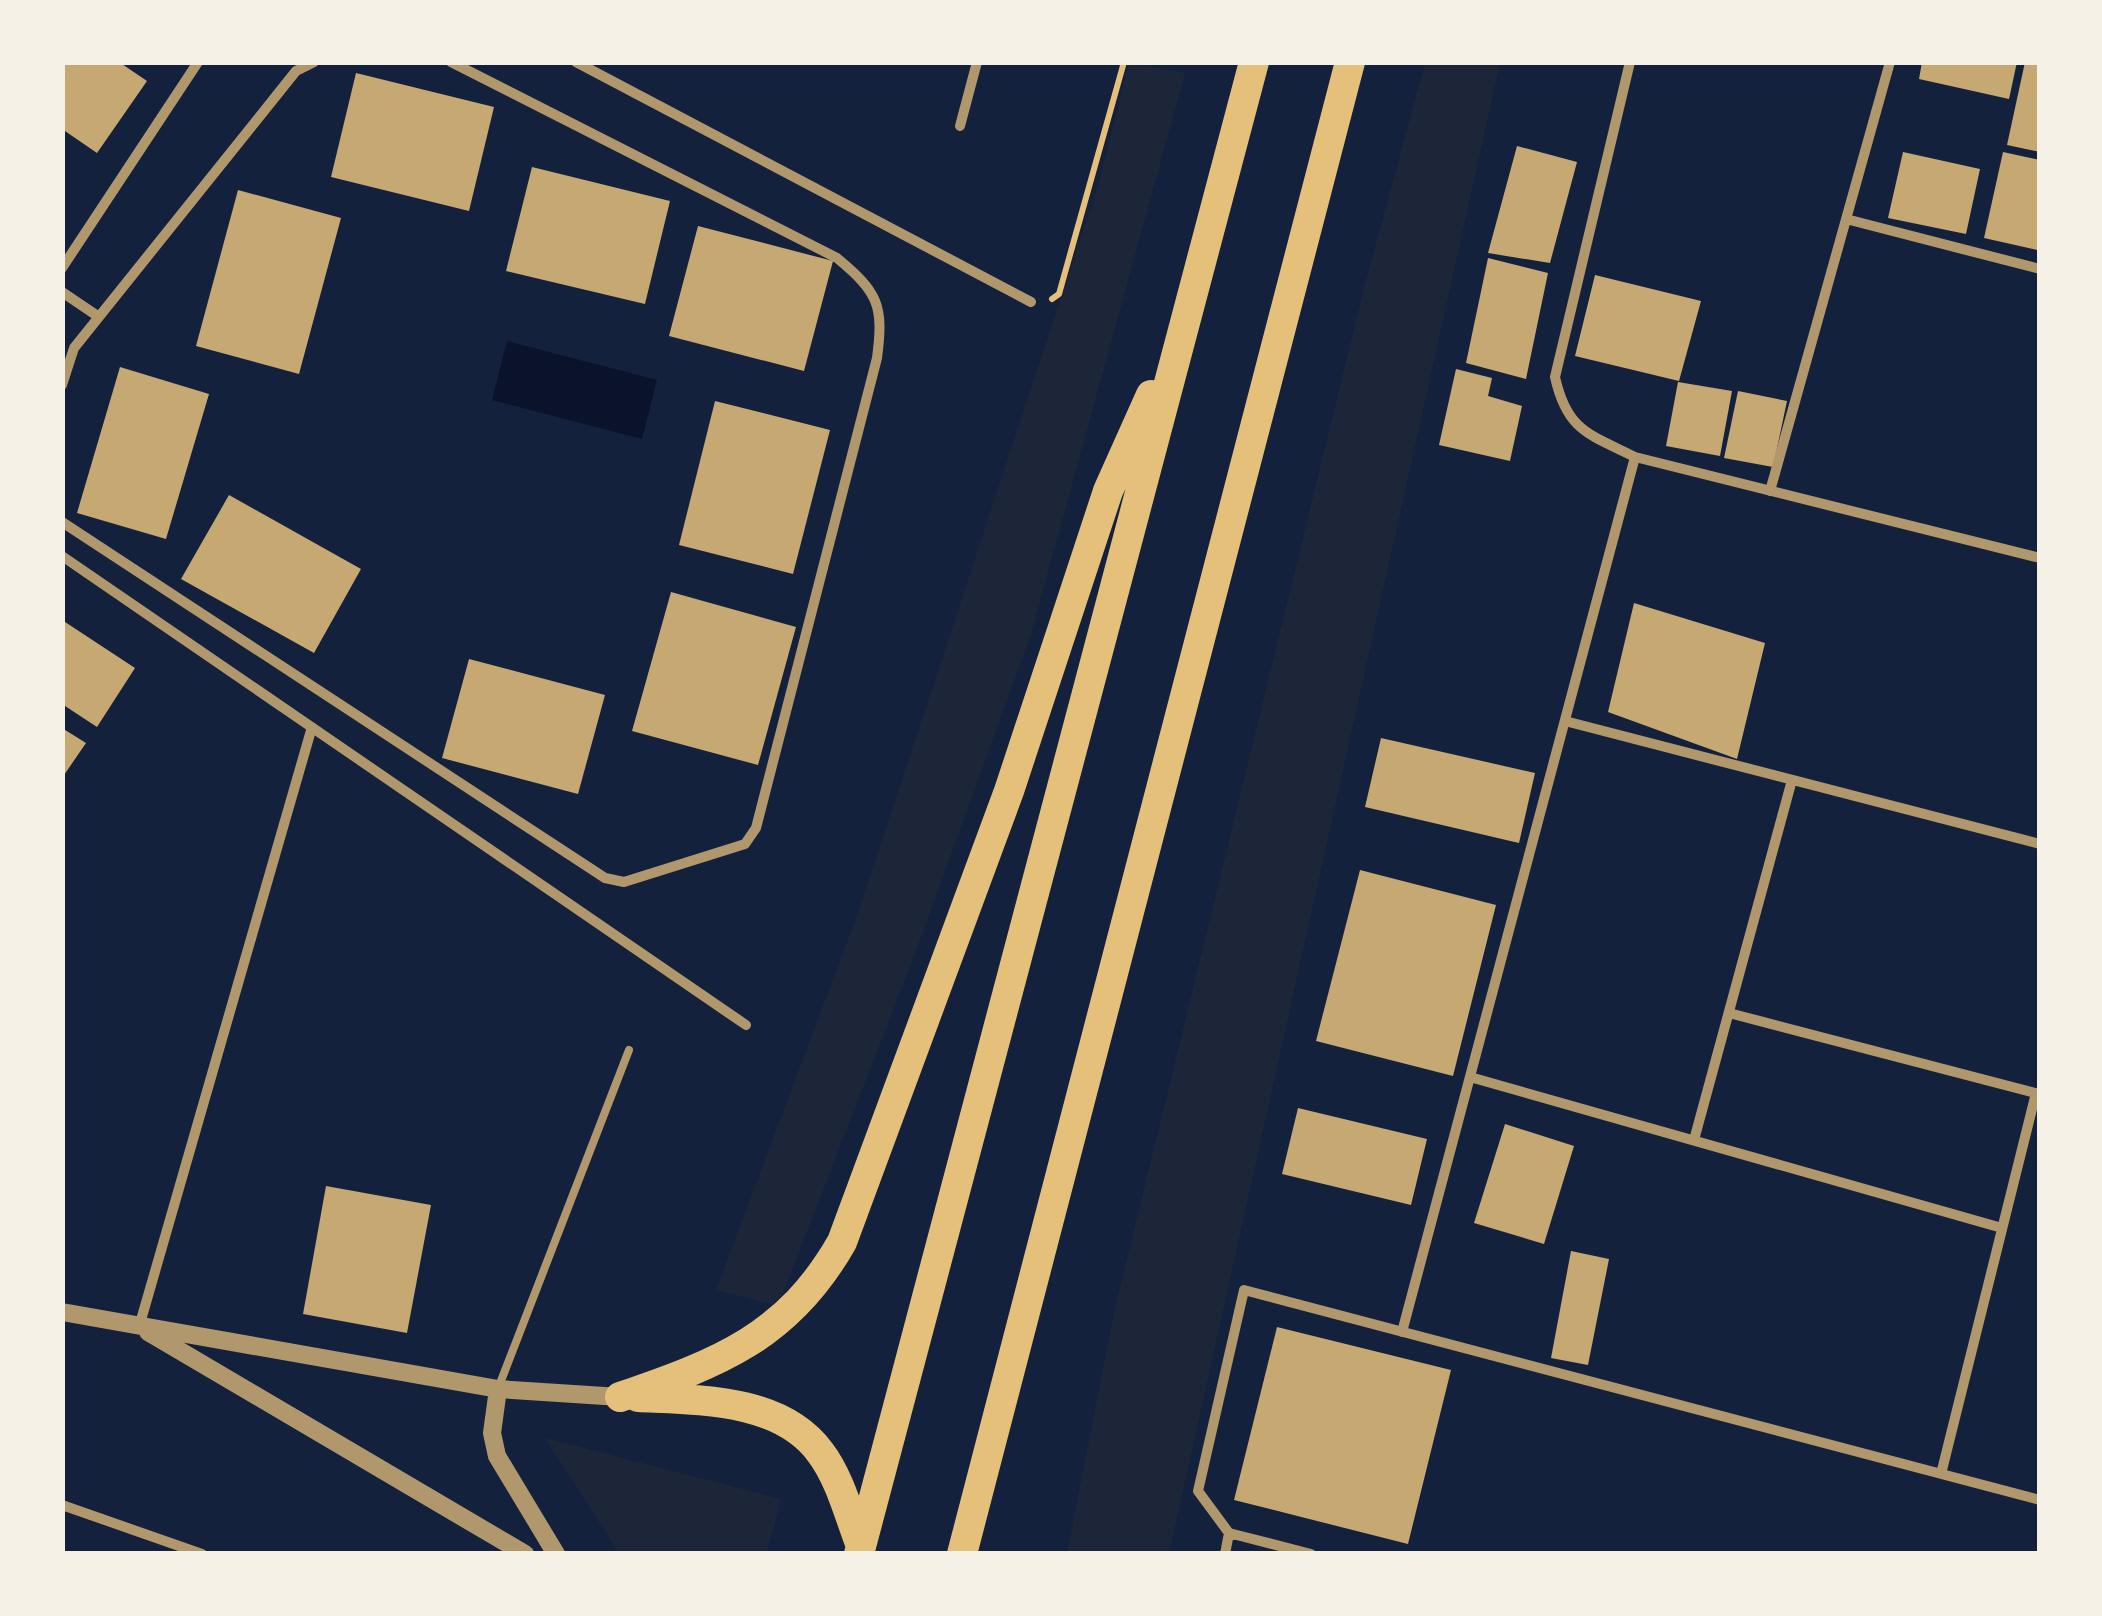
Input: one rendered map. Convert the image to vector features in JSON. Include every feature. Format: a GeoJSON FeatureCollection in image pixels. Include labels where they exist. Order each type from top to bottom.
{"type":"FeatureCollection","features":[{"type":"Feature","properties":{"kind":"highway"},"geometry":{"type":"LineString","coordinates":[[860,1550],[1254,62]]}},
{"type":"Feature","properties":{"kind":"highway"},"geometry":{"type":"LineString","coordinates":[[962,1554],[1350,62]]}},
{"type":"Feature","properties":{"kind":"highway"},"geometry":{"type":"LineString","coordinates":[[620,1396],[707,1364],[790,1314],[819,1282],[842,1242],[1009,791],[1108,491],[1188,314]]}},
{"type":"Feature","properties":{"kind":"highway"},"geometry":{"type":"LineString","coordinates":[[620,1396],[712,1402],[759,1411],[793,1425],[820,1451],[833,1474],[860,1550]]}},
{"type":"Feature","properties":{"kind":"street"},"geometry":{"type":"LineString","coordinates":[[62,268],[198,62]]}},
{"type":"Feature","properties":{"kind":"street"},"geometry":{"type":"LineString","coordinates":[[62,385],[74,348],[296,71],[314,62]]}},
{"type":"Feature","properties":{"kind":"street"},"geometry":{"type":"LineString","coordinates":[[62,522],[605,878],[624,882],[745,844],[756,828],[877,358],[882,320],[870,286],[837,258],[451,62]]}},
{"type":"Feature","properties":{"kind":"street"},"geometry":{"type":"LineString","coordinates":[[576,62],[1031,302]]}},
{"type":"Feature","properties":{"kind":"street"},"geometry":{"type":"LineString","coordinates":[[960,126],[977,62]]}},
{"type":"Feature","properties":{"kind":"street"},"geometry":{"type":"LineString","coordinates":[[1630,62],[1555,376],[1562,408],[1579,430],[1635,457],[2040,558]]}},
{"type":"Feature","properties":{"kind":"street"},"geometry":{"type":"LineString","coordinates":[[1770,491],[1890,62]]}},
{"type":"Feature","properties":{"kind":"street"},"geometry":{"type":"LineString","coordinates":[[1846,219],[2040,269]]}},
{"type":"Feature","properties":{"kind":"street"},"geometry":{"type":"LineString","coordinates":[[62,292],[99,317]]}},
{"type":"Feature","properties":{"kind":"street"},"geometry":{"type":"LineString","coordinates":[[1402,1332],[1635,457]]}},
{"type":"Feature","properties":{"kind":"street"},"geometry":{"type":"LineString","coordinates":[[62,556],[746,1024]]}},
{"type":"Feature","properties":{"kind":"street"},"geometry":{"type":"LineString","coordinates":[[1565,721],[2040,844]]}},
{"type":"Feature","properties":{"kind":"street"},"geometry":{"type":"LineString","coordinates":[[139,1326],[312,727]]}},
{"type":"Feature","properties":{"kind":"street"},"geometry":{"type":"LineString","coordinates":[[1694,1140],[1792,780]]}},
{"type":"Feature","properties":{"kind":"street"},"geometry":{"type":"LineString","coordinates":[[1729,1013],[2038,1094],[1942,1474]]}},
{"type":"Feature","properties":{"kind":"street"},"geometry":{"type":"LineString","coordinates":[[1470,1077],[2002,1228]]}},
{"type":"Feature","properties":{"kind":"street"},"geometry":{"type":"LineString","coordinates":[[1311,1554],[1230,1532],[1198,1492],[1244,1290],[2040,1500]]}},
{"type":"Feature","properties":{"kind":"street"},"geometry":{"type":"LineString","coordinates":[[62,1312],[498,1389],[620,1396]]}},
{"type":"Feature","properties":{"kind":"street"},"geometry":{"type":"LineString","coordinates":[[139,1326],[525,1554]]}},
{"type":"Feature","properties":{"kind":"street"},"geometry":{"type":"LineString","coordinates":[[498,1389],[492,1434],[496,1456],[556,1554]]}},
{"type":"Feature","properties":{"kind":"street"},"geometry":{"type":"LineString","coordinates":[[62,1505],[202,1554]]}},
{"type":"Feature","properties":{"kind":"street"},"geometry":{"type":"LineString","coordinates":[[1224,1554],[1230,1532]]}},
{"type":"Feature","properties":{"kind":"lane"},"geometry":{"type":"LineString","coordinates":[[498,1389],[629,1050]]}},
{"type":"Feature","properties":{"kind":"path"},"geometry":{"type":"LineString","coordinates":[[1031,302],[1048,302],[1060,294],[1124,62]]}},
{"type":"Feature","properties":{"kind":"shaded area"},"geometry":{"type":"Polygon","coordinates":[[[1129,63],[1185,73],[1031,634],[916,951],[778,1306],[716,1290],[858,913],[1098,186],[1129,63]]]}},
{"type":"Feature","properties":{"kind":"shaded area"},"geometry":{"type":"Polygon","coordinates":[[[1425,63],[1500,63],[1169,1553],[1067,1553],[1115,1308],[1364,288],[1425,63]]]}},
{"type":"Feature","properties":{"kind":"shaded area"},"geometry":{"type":"Polygon","coordinates":[[[507,341],[657,380],[642,439],[492,400],[507,341]]]}},
{"type":"Feature","properties":{"kind":"shaded area"},"geometry":{"type":"Polygon","coordinates":[[[545,1438],[781,1499],[767,1553],[619,1553],[545,1438]]]}},
{"type":"Feature","properties":{"kind":"building"},"geometry":{"type":"Polygon","coordinates":[[[62,62],[119,62],[147,81],[97,153],[62,129],[62,62]]]}},
{"type":"Feature","properties":{"kind":"building"},"geometry":{"type":"Polygon","coordinates":[[[1922,62],[2017,62],[2009,99],[1919,79],[1922,62]]]}},
{"type":"Feature","properties":{"kind":"building"},"geometry":{"type":"Polygon","coordinates":[[[2025,62],[2040,62],[2040,152],[2007,145],[2025,62]]]}},
{"type":"Feature","properties":{"kind":"building"},"geometry":{"type":"Polygon","coordinates":[[[356,73],[494,107],[469,211],[331,177],[356,73]]]}},
{"type":"Feature","properties":{"kind":"building"},"geometry":{"type":"Polygon","coordinates":[[[1517,146],[1577,162],[1550,263],[1488,253],[1517,146]]]}},
{"type":"Feature","properties":{"kind":"building"},"geometry":{"type":"Polygon","coordinates":[[[1903,152],[1980,169],[1966,234],[1888,218],[1903,152]]]}},
{"type":"Feature","properties":{"kind":"building"},"geometry":{"type":"Polygon","coordinates":[[[2003,152],[2040,160],[2037,250],[1984,238],[2003,152]]]}},
{"type":"Feature","properties":{"kind":"building"},"geometry":{"type":"Polygon","coordinates":[[[532,167],[670,201],[645,304],[506,271],[532,167]]]}},
{"type":"Feature","properties":{"kind":"building"},"geometry":{"type":"Polygon","coordinates":[[[238,190],[341,218],[299,374],[196,346],[238,190]]]}},
{"type":"Feature","properties":{"kind":"building"},"geometry":{"type":"Polygon","coordinates":[[[698,226],[833,261],[804,371],[669,336],[698,226]]]}},
{"type":"Feature","properties":{"kind":"building"},"geometry":{"type":"Polygon","coordinates":[[[1488,258],[1548,273],[1526,379],[1466,363],[1488,258]]]}},
{"type":"Feature","properties":{"kind":"building"},"geometry":{"type":"Polygon","coordinates":[[[1595,275],[1701,301],[1679,381],[1575,356],[1595,275]]]}},
{"type":"Feature","properties":{"kind":"building"},"geometry":{"type":"Polygon","coordinates":[[[120,367],[209,394],[166,539],[77,513],[120,367]]]}},
{"type":"Feature","properties":{"kind":"building"},"geometry":{"type":"Polygon","coordinates":[[[1456,369],[1492,378],[1488,396],[1522,406],[1510,461],[1439,445],[1456,369]]]}},
{"type":"Feature","properties":{"kind":"building"},"geometry":{"type":"Polygon","coordinates":[[[1678,382],[1732,391],[1720,456],[1666,446],[1678,382]]]}},
{"type":"Feature","properties":{"kind":"building"},"geometry":{"type":"Polygon","coordinates":[[[1738,391],[1787,401],[1773,467],[1724,458],[1738,391]]]}},
{"type":"Feature","properties":{"kind":"building"},"geometry":{"type":"Polygon","coordinates":[[[715,401],[830,430],[793,574],[679,545],[715,401]]]}},
{"type":"Feature","properties":{"kind":"building"},"geometry":{"type":"Polygon","coordinates":[[[229,495],[361,569],[314,653],[181,579],[229,495]]]}},
{"type":"Feature","properties":{"kind":"building"},"geometry":{"type":"Polygon","coordinates":[[[671,592],[796,627],[758,765],[632,731],[671,592]]]}},
{"type":"Feature","properties":{"kind":"building"},"geometry":{"type":"Polygon","coordinates":[[[1634,603],[1765,643],[1737,759],[1608,712],[1634,603]]]}},
{"type":"Feature","properties":{"kind":"building"},"geometry":{"type":"Polygon","coordinates":[[[62,620],[135,668],[97,727],[62,704],[62,620]]]}},
{"type":"Feature","properties":{"kind":"building"},"geometry":{"type":"Polygon","coordinates":[[[469,659],[605,695],[578,794],[442,758],[469,659]]]}},
{"type":"Feature","properties":{"kind":"building"},"geometry":{"type":"Polygon","coordinates":[[[62,728],[86,743],[62,778],[62,728]]]}},
{"type":"Feature","properties":{"kind":"building"},"geometry":{"type":"Polygon","coordinates":[[[1381,738],[1535,773],[1519,843],[1365,807],[1381,738]]]}},
{"type":"Feature","properties":{"kind":"building"},"geometry":{"type":"Polygon","coordinates":[[[1360,870],[1496,905],[1453,1076],[1316,1041],[1360,870]]]}},
{"type":"Feature","properties":{"kind":"building"},"geometry":{"type":"Polygon","coordinates":[[[1298,1108],[1427,1139],[1411,1205],[1282,1174],[1298,1108]]]}},
{"type":"Feature","properties":{"kind":"building"},"geometry":{"type":"Polygon","coordinates":[[[1505,1124],[1574,1146],[1544,1244],[1474,1223],[1505,1124]]]}},
{"type":"Feature","properties":{"kind":"building"},"geometry":{"type":"Polygon","coordinates":[[[326,1186],[431,1205],[407,1333],[303,1314],[326,1186]]]}},
{"type":"Feature","properties":{"kind":"building"},"geometry":{"type":"Polygon","coordinates":[[[1571,1251],[1609,1259],[1588,1365],[1551,1358],[1571,1251]]]}},
{"type":"Feature","properties":{"kind":"building"},"geometry":{"type":"Polygon","coordinates":[[[1277,1327],[1451,1370],[1408,1544],[1234,1500],[1277,1327]]]}}]}
